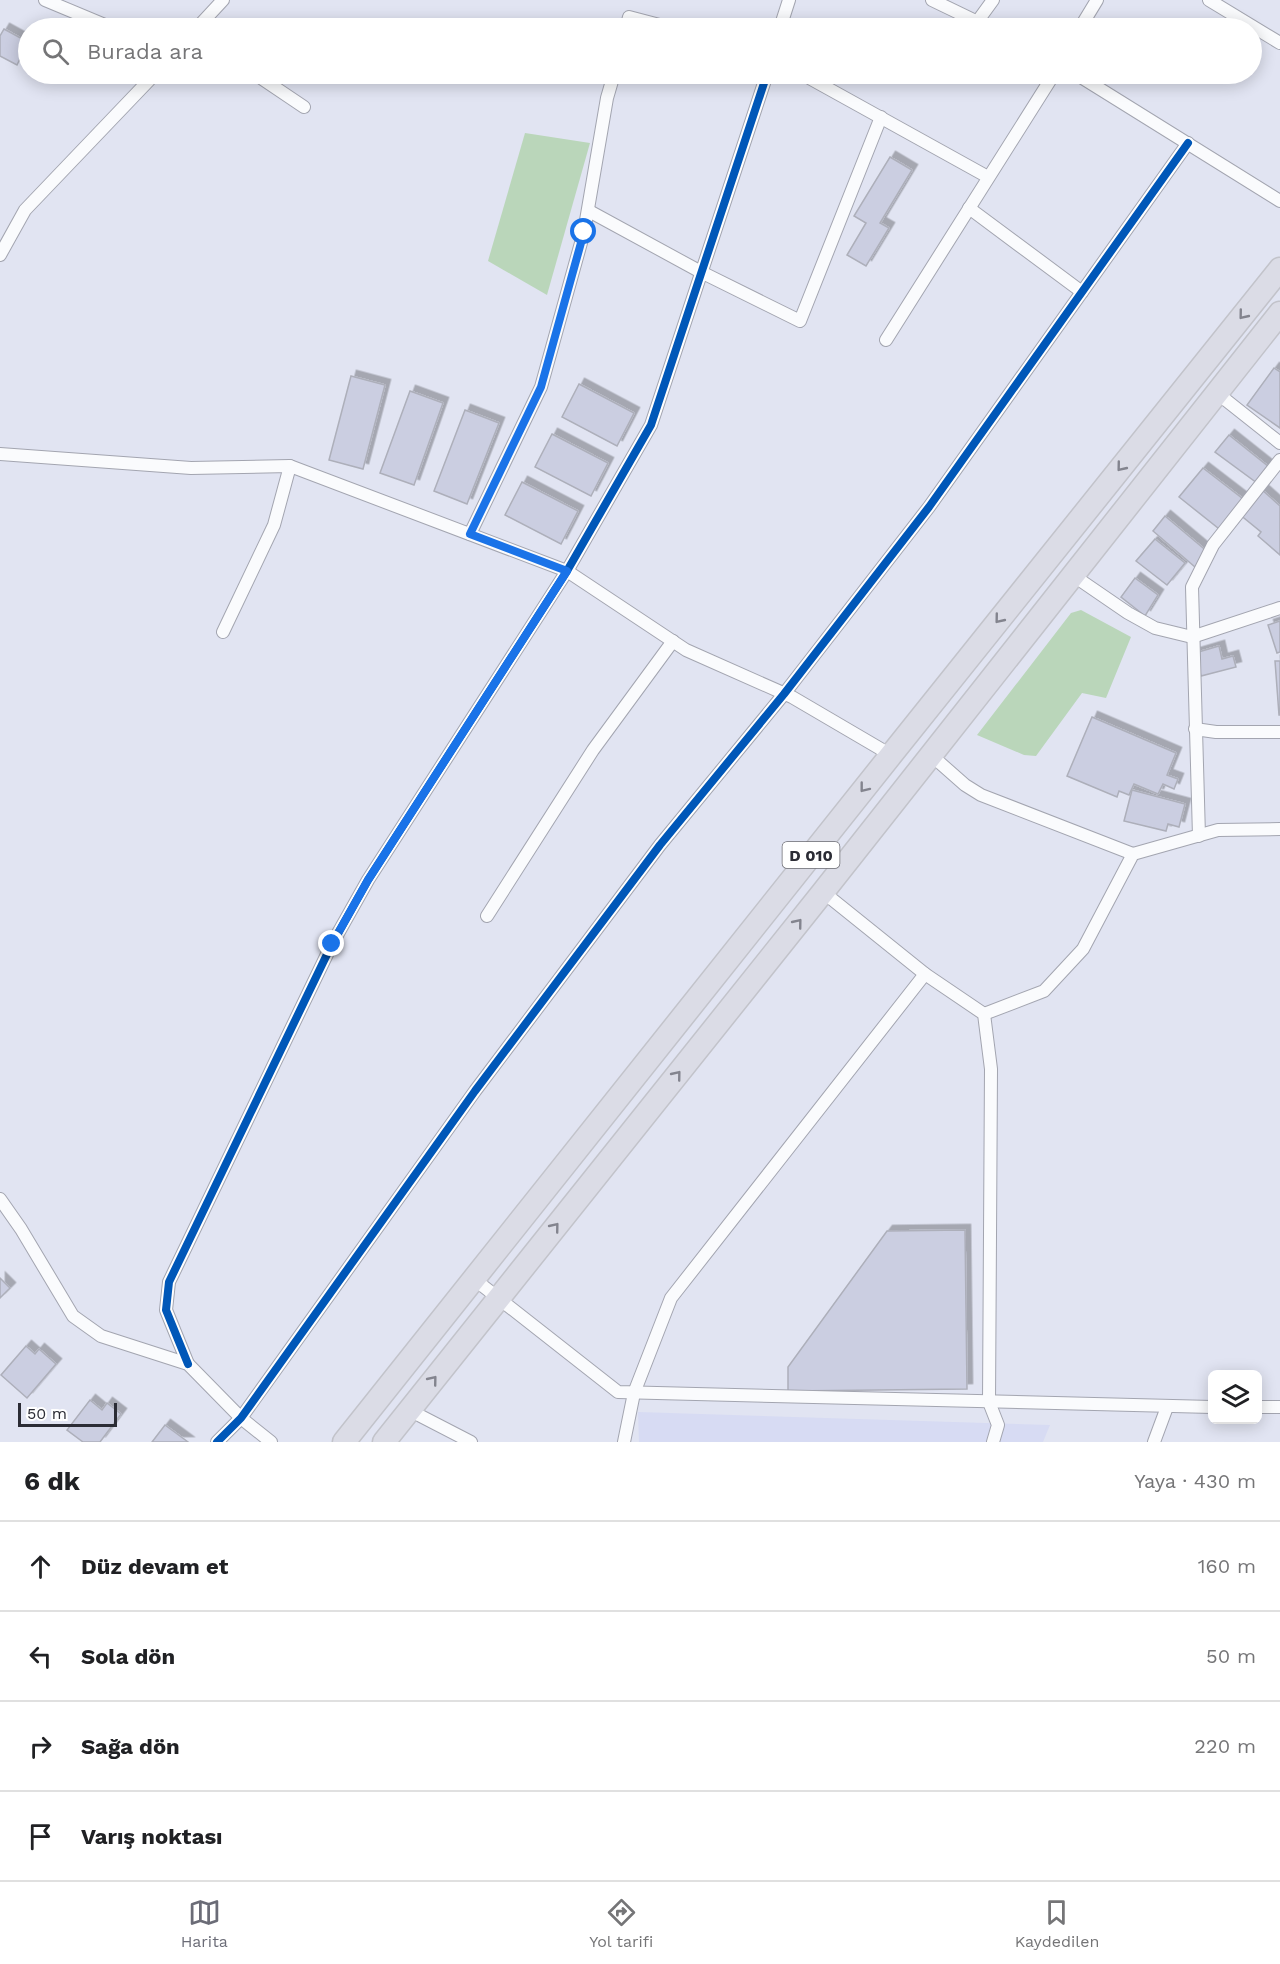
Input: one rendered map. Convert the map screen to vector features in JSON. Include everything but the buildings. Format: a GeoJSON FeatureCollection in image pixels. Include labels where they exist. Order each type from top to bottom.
{"type":"FeatureCollection","features":[{"type":"Feature","properties":{"kind":"highway","name":"D 010"},"geometry":{"type":"LineString","coordinates":[[344,1442],[1280,269]]}},
{"type":"Feature","properties":{"kind":"highway","name":"D 010"},"geometry":{"type":"LineString","coordinates":[[384,1442],[1074,576],[1280,313]]}},
{"type":"Feature","properties":{"kind":"street"},"geometry":{"type":"LineString","coordinates":[[45,0],[88,18]]}},
{"type":"Feature","properties":{"kind":"street"},"geometry":{"type":"LineString","coordinates":[[206,18],[223,0]]}},
{"type":"Feature","properties":{"kind":"street"},"geometry":{"type":"LineString","coordinates":[[783,18],[789,0]]}},
{"type":"Feature","properties":{"kind":"street"},"geometry":{"type":"LineString","coordinates":[[932,0],[969,18]]}},
{"type":"Feature","properties":{"kind":"street"},"geometry":{"type":"LineString","coordinates":[[980,18],[993,0]]}},
{"type":"Feature","properties":{"kind":"street"},"geometry":{"type":"LineString","coordinates":[[1086,18],[1097,0]]}},
{"type":"Feature","properties":{"kind":"street"},"geometry":{"type":"LineString","coordinates":[[1209,0],[1239,18]]}},
{"type":"Feature","properties":{"kind":"street"},"geometry":{"type":"LineString","coordinates":[[1262,32],[1280,43]]}},
{"type":"Feature","properties":{"kind":"street"},"geometry":{"type":"LineString","coordinates":[[0,255],[25,210],[145,84]]}},
{"type":"Feature","properties":{"kind":"street"},"geometry":{"type":"LineString","coordinates":[[270,84],[304,106]]}},
{"type":"Feature","properties":{"kind":"street"},"geometry":{"type":"LineString","coordinates":[[470,534],[541,387],[589,211],[611,84]]}},
{"type":"Feature","properties":{"kind":"street"},"geometry":{"type":"LineString","coordinates":[[271,1442],[241,1418],[188,1364],[166,1310],[169,1282],[332,944],[368,880],[567,571],[651,424],[764,84]]}},
{"type":"Feature","properties":{"kind":"street"},"geometry":{"type":"LineString","coordinates":[[820,84],[988,177]]}},
{"type":"Feature","properties":{"kind":"street"},"geometry":{"type":"LineString","coordinates":[[886,340],[1047,84]]}},
{"type":"Feature","properties":{"kind":"street"},"geometry":{"type":"LineString","coordinates":[[1093,84],[1280,201]]}},
{"type":"Feature","properties":{"kind":"street"},"geometry":{"type":"LineString","coordinates":[[589,211],[701,272],[800,321],[881,117]]}},
{"type":"Feature","properties":{"kind":"street"},"geometry":{"type":"LineString","coordinates":[[218,1442],[241,1418],[475,1091],[660,845],[784,694],[929,507],[1188,143]]}},
{"type":"Feature","properties":{"kind":"street"},"geometry":{"type":"LineString","coordinates":[[969,208],[1082,292]]}},
{"type":"Feature","properties":{"kind":"street"},"geometry":{"type":"LineString","coordinates":[[1217,393],[1280,443]]}},
{"type":"Feature","properties":{"kind":"street"},"geometry":{"type":"LineString","coordinates":[[0,454],[191,468],[290,466],[567,571],[686,650],[784,694],[891,754]]}},
{"type":"Feature","properties":{"kind":"street"},"geometry":{"type":"LineString","coordinates":[[1199,836],[1192,587],[1213,545],[1280,460]]}},
{"type":"Feature","properties":{"kind":"street"},"geometry":{"type":"LineString","coordinates":[[223,632],[274,525],[290,466]]}},
{"type":"Feature","properties":{"kind":"street"},"geometry":{"type":"LineString","coordinates":[[1074,576],[1128,613],[1155,628],[1192,637],[1280,608]]}},
{"type":"Feature","properties":{"kind":"street"},"geometry":{"type":"LineString","coordinates":[[487,916],[593,750],[673,641]]}},
{"type":"Feature","properties":{"kind":"street"},"geometry":{"type":"LineString","coordinates":[[1195,729],[1216,732],[1280,732]]}},
{"type":"Feature","properties":{"kind":"street"},"geometry":{"type":"LineString","coordinates":[[931,755],[965,785],[981,795],[1133,854],[1218,830],[1280,830]]}},
{"type":"Feature","properties":{"kind":"street"},"geometry":{"type":"LineString","coordinates":[[984,1014],[1044,991],[1088,939],[1133,854]]}},
{"type":"Feature","properties":{"kind":"street"},"geometry":{"type":"LineString","coordinates":[[823,892],[925,974],[984,1014],[991,1069],[989,1402],[998,1425],[993,1442]]}},
{"type":"Feature","properties":{"kind":"street"},"geometry":{"type":"LineString","coordinates":[[624,1442],[634,1393],[671,1298],[925,974]]}},
{"type":"Feature","properties":{"kind":"street"},"geometry":{"type":"LineString","coordinates":[[0,1199],[21,1229],[73,1316],[101,1336],[188,1364]]}},
{"type":"Feature","properties":{"kind":"street"},"geometry":{"type":"LineString","coordinates":[[474,1279],[618,1392],[1208,1407]]}},
{"type":"Feature","properties":{"kind":"street"},"geometry":{"type":"LineString","coordinates":[[1154,1442],[1167,1407]]}},
{"type":"Feature","properties":{"kind":"street"},"geometry":{"type":"LineString","coordinates":[[1262,1407],[1280,1407]]}},
{"type":"Feature","properties":{"kind":"street"},"geometry":{"type":"LineString","coordinates":[[409,1410],[471,1442]]}},
{"type":"Feature","properties":{"kind":"shaded area"},"geometry":{"type":"Polygon","coordinates":[[[638,1412],[1050,1425],[1043,1442],[639,1442],[638,1412]]]}},
{"type":"Feature","properties":{"kind":"green space"},"geometry":{"type":"Polygon","coordinates":[[[525,133],[590,143],[547,295],[488,261],[525,133]]]}},
{"type":"Feature","properties":{"kind":"green space"},"geometry":{"type":"Polygon","coordinates":[[[1081,610],[1131,637],[1106,698],[1082,693],[1036,756],[1024,755],[977,735],[1071,613],[1081,610]]]}},
{"type":"Feature","properties":{"kind":"cycle path"},"geometry":{"type":"LineString","coordinates":[[188,1364],[166,1310],[169,1282],[332,944],[368,880],[567,571],[651,425],[764,84]]}},
{"type":"Feature","properties":{"kind":"cycle path"},"geometry":{"type":"LineString","coordinates":[[217,1442],[241,1418],[475,1091],[660,845],[784,694],[929,507],[1188,143]]}},
{"type":"Feature","properties":{"kind":"route"},"geometry":{"type":"LineString","coordinates":[[332,944],[368,880],[567,571],[470,534],[541,387],[584,232]]}}]}
